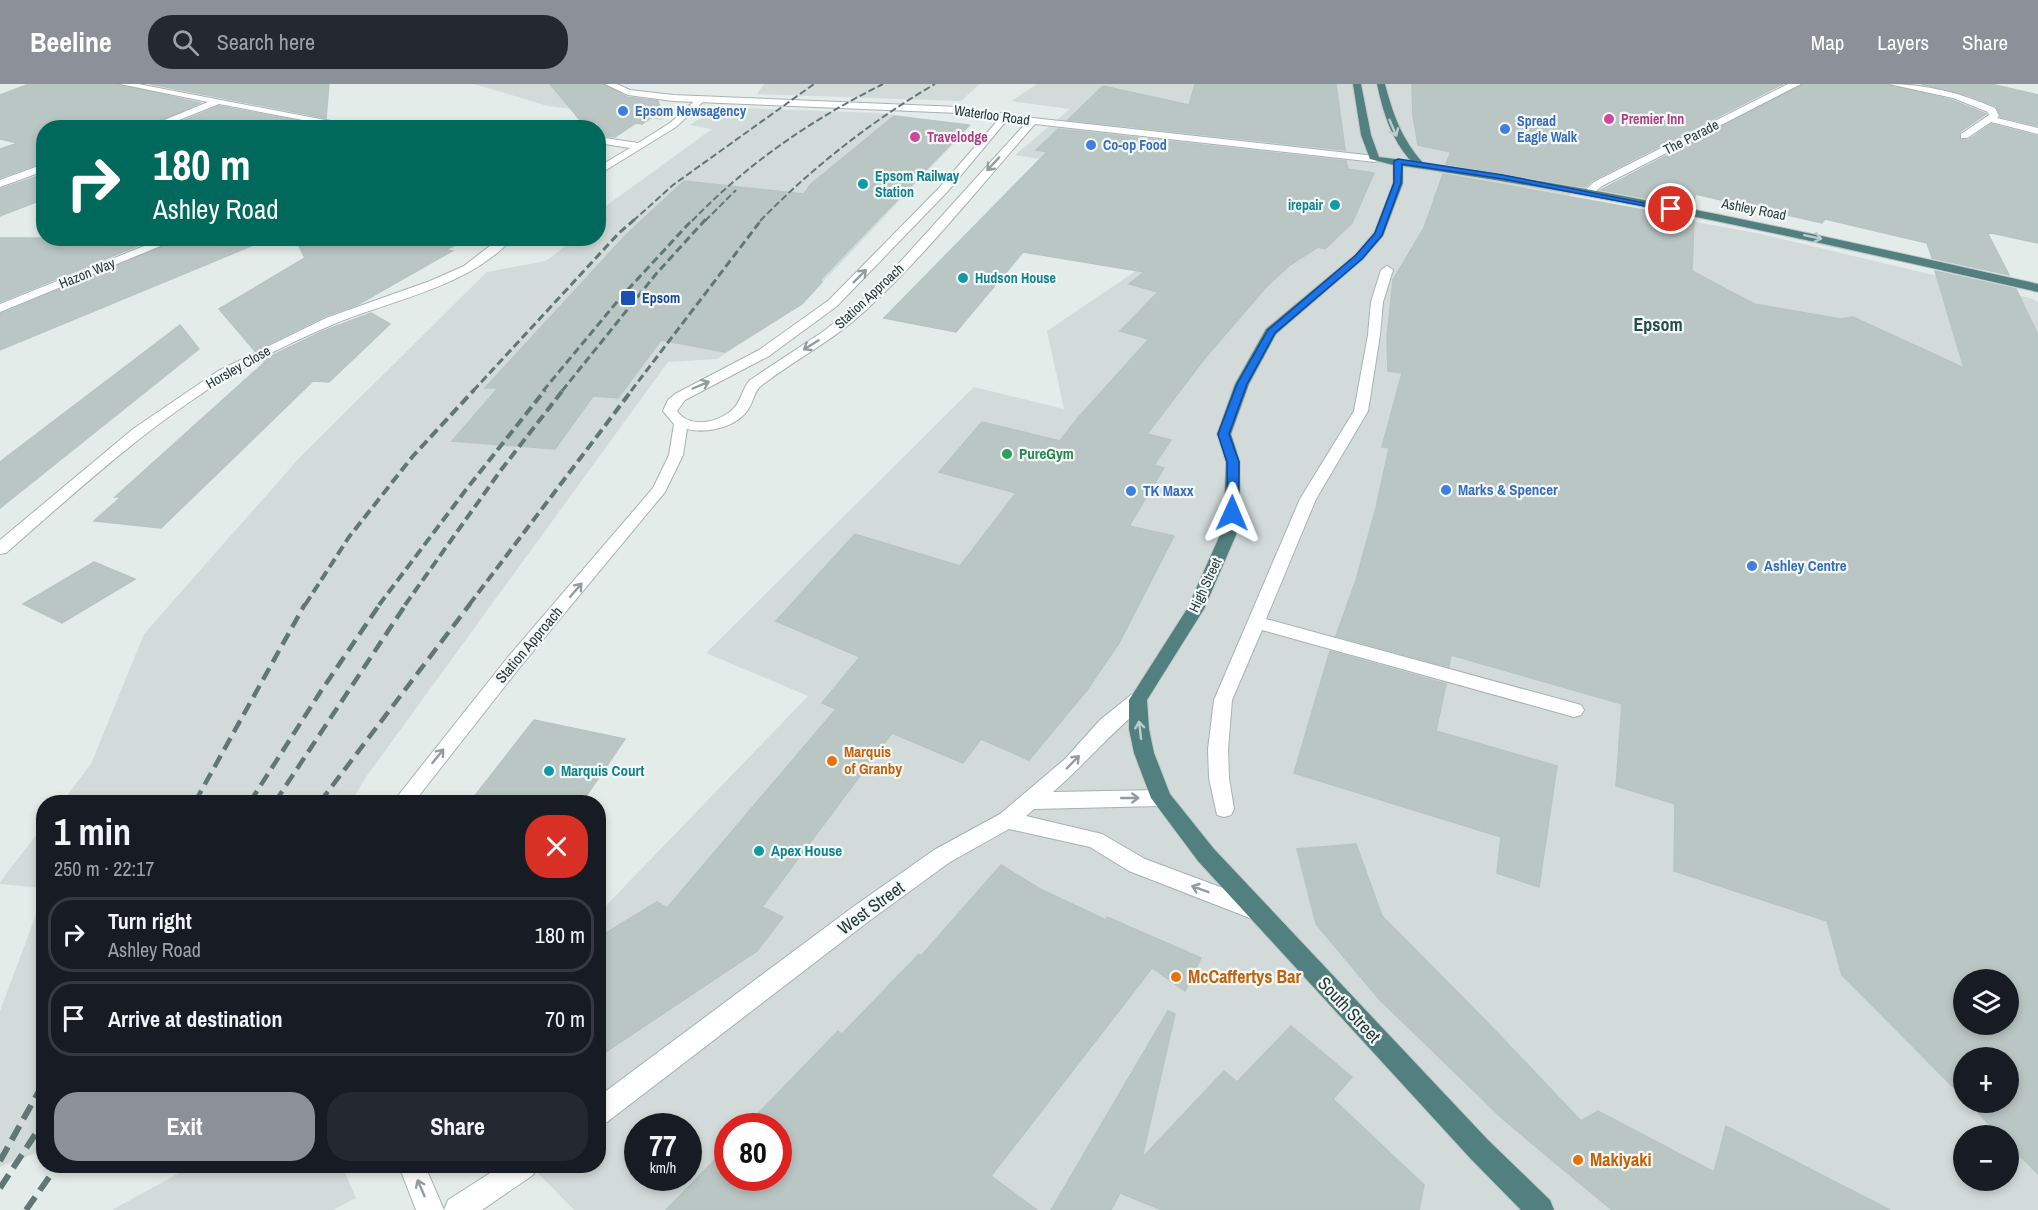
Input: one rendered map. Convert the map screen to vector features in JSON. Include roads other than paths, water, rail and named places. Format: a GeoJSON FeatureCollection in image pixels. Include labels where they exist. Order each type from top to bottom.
{"type":"FeatureCollection","features":[{"type":"Feature","properties":{"kind":"highway"},"geometry":{"type":"LineString","coordinates":[[1357,84],[1366,135],[1375,159]]}},
{"type":"Feature","properties":{"kind":"highway"},"geometry":{"type":"LineString","coordinates":[[1381,84],[1388,116],[1396,136],[1419,164]]}},
{"type":"Feature","properties":{"kind":"highway","name":"Ashley Road"},"geometry":{"type":"LineString","coordinates":[[1375,159],[1419,164],[1755,224],[2038,287]]}},
{"type":"Feature","properties":{"kind":"highway","name":"High Street"},"geometry":{"type":"LineString","coordinates":[[1138,700],[1195,609],[1228,535],[1232,513],[1233,462],[1224,434],[1242,384],[1271,332],[1359,257],[1379,234],[1398,183],[1398,161]]}},
{"type":"Feature","properties":{"kind":"highway","name":"South Street"},"geometry":{"type":"LineString","coordinates":[[1138,700],[1139,729],[1144,753],[1161,798],[1206,855],[1255,910],[1479,1149],[1540,1210]]}},
{"type":"Feature","properties":{"kind":"street"},"geometry":{"type":"LineString","coordinates":[[124,84],[319,120]]}},
{"type":"Feature","properties":{"kind":"street","name":"Waterloo Road"},"geometry":{"type":"LineString","coordinates":[[609,84],[628,92],[702,99],[925,107],[1375,159]]}},
{"type":"Feature","properties":{"kind":"street","name":"The Parade"},"geometry":{"type":"LineString","coordinates":[[1587,193],[1598,184],[1784,88],[1797,84]]}},
{"type":"Feature","properties":{"kind":"street"},"geometry":{"type":"LineString","coordinates":[[1893,84],[1947,94],[1992,110],[1994,116],[1964,136]]}},
{"type":"Feature","properties":{"kind":"street"},"geometry":{"type":"LineString","coordinates":[[606,167],[673,125],[702,99]]}},
{"type":"Feature","properties":{"kind":"street"},"geometry":{"type":"LineString","coordinates":[[171,120],[219,102]]}},
{"type":"Feature","properties":{"kind":"street","name":"Station Approach"},"geometry":{"type":"LineString","coordinates":[[1005,117],[943,190],[833,303],[764,353],[680,397],[670,411],[673,418],[681,423],[707,426],[732,418],[741,411],[749,388],[826,336],[860,309],[895,275],[1033,121]]}},
{"type":"Feature","properties":{"kind":"street"},"geometry":{"type":"LineString","coordinates":[[1989,119],[2038,131]]}},
{"type":"Feature","properties":{"kind":"street"},"geometry":{"type":"LineString","coordinates":[[606,141],[638,146]]}},
{"type":"Feature","properties":{"kind":"street"},"geometry":{"type":"LineString","coordinates":[[0,184],[36,170]]}},
{"type":"Feature","properties":{"kind":"street","name":"Hazon Way"},"geometry":{"type":"LineString","coordinates":[[0,308],[155,246]]}},
{"type":"Feature","properties":{"kind":"street","name":"Horsley Close"},"geometry":{"type":"LineString","coordinates":[[0,549],[138,432],[223,374],[319,325],[434,284],[468,269],[498,246]]}},
{"type":"Feature","properties":{"kind":"street"},"geometry":{"type":"LineString","coordinates":[[1224,809],[1219,778],[1218,749],[1223,700],[1308,499],[1360,411],[1377,302],[1387,270]]}},
{"type":"Feature","properties":{"kind":"street","name":"Station Approach"},"geometry":{"type":"LineString","coordinates":[[409,795],[514,662],[660,489],[676,455],[681,423]]}},
{"type":"Feature","properties":{"kind":"street"},"geometry":{"type":"LineString","coordinates":[[1256,622],[1574,710]]}},
{"type":"Feature","properties":{"kind":"street","name":"West Street"},"geometry":{"type":"LineString","coordinates":[[606,1107],[861,914],[942,856],[1007,820],[1072,764],[1107,725],[1138,700]]}},
{"type":"Feature","properties":{"kind":"street"},"geometry":{"type":"LineString","coordinates":[[1030,801],[1161,798]]}},
{"type":"Feature","properties":{"kind":"street"},"geometry":{"type":"LineString","coordinates":[[1007,820],[1095,840],[1137,865],[1255,910]]}},
{"type":"Feature","properties":{"kind":"street"},"geometry":{"type":"LineString","coordinates":[[415,1173],[430,1210]]}},
{"type":"Feature","properties":{"kind":"street"},"geometry":{"type":"LineString","coordinates":[[458,1210],[514,1173]]}},
{"type":"Feature","properties":{"kind":"railway"},"geometry":{"type":"LineString","coordinates":[[633,221],[673,185],[814,84]]}},
{"type":"Feature","properties":{"kind":"railway"},"geometry":{"type":"LineString","coordinates":[[692,221],[735,180],[782,144],[831,112],[883,84]]}},
{"type":"Feature","properties":{"kind":"railway"},"geometry":{"type":"LineString","coordinates":[[762,219],[843,146],[935,84]]}},
{"type":"Feature","properties":{"kind":"railway"},"geometry":{"type":"LineString","coordinates":[[705,221],[736,190]]}},
{"type":"Feature","properties":{"kind":"railway"},"geometry":{"type":"LineString","coordinates":[[473,391],[618,234],[635,219]]}},
{"type":"Feature","properties":{"kind":"railway"},"geometry":{"type":"LineString","coordinates":[[543,391],[621,297],[693,219]]}},
{"type":"Feature","properties":{"kind":"railway"},"geometry":{"type":"LineString","coordinates":[[562,391],[656,274],[706,219]]}},
{"type":"Feature","properties":{"kind":"railway"},"geometry":{"type":"LineString","coordinates":[[631,391],[762,219]]}},
{"type":"Feature","properties":{"kind":"railway"},"geometry":{"type":"LineString","coordinates":[[305,605],[349,537],[413,456],[474,390]]}},
{"type":"Feature","properties":{"kind":"railway"},"geometry":{"type":"LineString","coordinates":[[379,605],[545,390]]}},
{"type":"Feature","properties":{"kind":"railway"},"geometry":{"type":"LineString","coordinates":[[405,605],[501,470],[563,390]]}},
{"type":"Feature","properties":{"kind":"railway"},"geometry":{"type":"LineString","coordinates":[[469,605],[632,390]]}},
{"type":"Feature","properties":{"kind":"railway"},"geometry":{"type":"LineString","coordinates":[[199,795],[305,604]]}},
{"type":"Feature","properties":{"kind":"railway"},"geometry":{"type":"LineString","coordinates":[[254,795],[380,604]]}},
{"type":"Feature","properties":{"kind":"railway"},"geometry":{"type":"LineString","coordinates":[[280,795],[406,604]]}},
{"type":"Feature","properties":{"kind":"railway"},"geometry":{"type":"LineString","coordinates":[[325,795],[470,604]]}},
{"type":"Feature","properties":{"kind":"railway"},"geometry":{"type":"LineString","coordinates":[[0,1161],[36,1096]]}},
{"type":"Feature","properties":{"kind":"railway"},"geometry":{"type":"LineString","coordinates":[[0,1188],[36,1133]]}},
{"type":"Feature","properties":{"kind":"railway"},"geometry":{"type":"LineString","coordinates":[[26,1210],[52,1173]]}},
{"type":"Feature","properties":{"kind":"place","name":"Epsom Newsagency"},"geometry":{"type":"Point","coordinates":[623,111]}},
{"type":"Feature","properties":{"kind":"place","name":"Premier Inn"},"geometry":{"type":"Point","coordinates":[1609,119]}},
{"type":"Feature","properties":{"kind":"place","name":"Spread Eagle Walk"},"geometry":{"type":"Point","coordinates":[1505,129]}},
{"type":"Feature","properties":{"kind":"place","name":"Travelodge"},"geometry":{"type":"Point","coordinates":[915,137]}},
{"type":"Feature","properties":{"kind":"place","name":"Co-op Food"},"geometry":{"type":"Point","coordinates":[1091,145]}},
{"type":"Feature","properties":{"kind":"place","name":"Epsom Railway Station"},"geometry":{"type":"Point","coordinates":[863,184]}},
{"type":"Feature","properties":{"kind":"place","name":"irepair"},"geometry":{"type":"Point","coordinates":[1335,205]}},
{"type":"Feature","properties":{"kind":"place","name":"Hudson House"},"geometry":{"type":"Point","coordinates":[963,278]}},
{"type":"Feature","properties":{"kind":"place","name":"Epsom"},"geometry":{"type":"Point","coordinates":[628,298]}},
{"type":"Feature","properties":{"kind":"place","name":"PureGym"},"geometry":{"type":"Point","coordinates":[1007,454]}},
{"type":"Feature","properties":{"kind":"place","name":"Marks & Spencer"},"geometry":{"type":"Point","coordinates":[1446,490]}},
{"type":"Feature","properties":{"kind":"place","name":"TK Maxx"},"geometry":{"type":"Point","coordinates":[1131,491]}},
{"type":"Feature","properties":{"kind":"place","name":"Ashley Centre"},"geometry":{"type":"Point","coordinates":[1752,566]}},
{"type":"Feature","properties":{"kind":"place","name":"Marquis of Granby"},"geometry":{"type":"Point","coordinates":[832,761]}},
{"type":"Feature","properties":{"kind":"place","name":"Marquis Court"},"geometry":{"type":"Point","coordinates":[549,771]}},
{"type":"Feature","properties":{"kind":"place","name":"Apex House"},"geometry":{"type":"Point","coordinates":[759,851]}},
{"type":"Feature","properties":{"kind":"place","name":"McCaffertys Bar"},"geometry":{"type":"Point","coordinates":[1176,977]}},
{"type":"Feature","properties":{"kind":"place","name":"Makiyaki"},"geometry":{"type":"Point","coordinates":[1578,1160]}},
{"type":"Feature","properties":{"kind":"district","name":"Epsom"},"geometry":{"type":"Point","coordinates":[1658,325]}}]}
